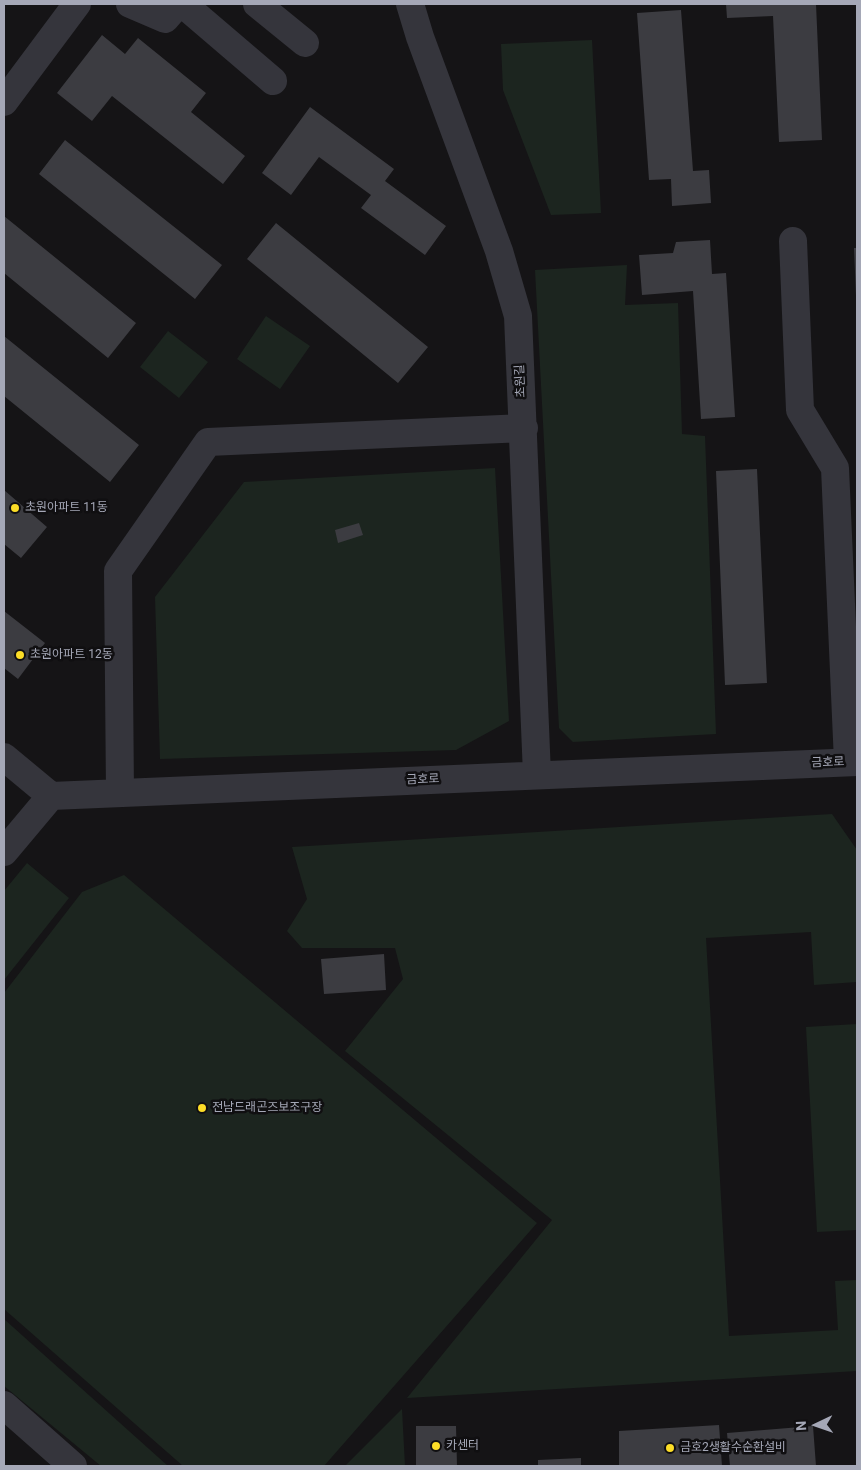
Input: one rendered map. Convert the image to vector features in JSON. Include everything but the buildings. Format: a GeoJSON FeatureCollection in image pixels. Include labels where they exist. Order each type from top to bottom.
{"type":"FeatureCollection","features":[{"type":"Feature","properties":{"kind":"street"},"geometry":{"type":"LineString","coordinates":[[4,102],[77,4]]}},
{"type":"Feature","properties":{"kind":"street"},"geometry":{"type":"LineString","coordinates":[[130,4],[165,19],[178,4]]}},
{"type":"Feature","properties":{"kind":"street"},"geometry":{"type":"LineString","coordinates":[[183,4],[273,81]]}},
{"type":"Feature","properties":{"kind":"street"},"geometry":{"type":"LineString","coordinates":[[257,4],[305,43]]}},
{"type":"Feature","properties":{"kind":"street","name":"초원길"},"geometry":{"type":"LineString","coordinates":[[410,4],[420,37],[499,251],[518,316],[537,775]]}},
{"type":"Feature","properties":{"kind":"street"},"geometry":{"type":"LineString","coordinates":[[793,241],[800,410],[835,468],[852,762]]}},
{"type":"Feature","properties":{"kind":"street"},"geometry":{"type":"LineString","coordinates":[[120,793],[118,570],[208,442],[524,428]]}},
{"type":"Feature","properties":{"kind":"street"},"geometry":{"type":"LineString","coordinates":[[4,757],[51,796],[4,852]]}},
{"type":"Feature","properties":{"kind":"street","name":"금호로"},"geometry":{"type":"LineString","coordinates":[[51,796],[852,762]]}},
{"type":"Feature","properties":{"kind":"street"},"geometry":{"type":"LineString","coordinates":[[4,1405],[73,1466]]}},
{"type":"Feature","properties":{"kind":"shaded area"},"geometry":{"type":"Polygon","coordinates":[[[592,40],[601,213],[551,215],[503,90],[501,44],[592,40]]]}},
{"type":"Feature","properties":{"kind":"shaded area"},"geometry":{"type":"Polygon","coordinates":[[[627,265],[625,305],[678,303],[682,434],[705,436],[716,734],[573,742],[559,728],[535,270],[627,265]]]}},
{"type":"Feature","properties":{"kind":"shaded area"},"geometry":{"type":"Polygon","coordinates":[[[266,316],[310,346],[280,389],[237,359],[266,316]]]}},
{"type":"Feature","properties":{"kind":"shaded area"},"geometry":{"type":"Polygon","coordinates":[[[168,331],[208,362],[179,398],[140,367],[168,331]]]}},
{"type":"Feature","properties":{"kind":"shaded area"},"geometry":{"type":"Polygon","coordinates":[[[495,468],[509,721],[456,750],[160,759],[155,597],[244,482],[495,468]]]}},
{"type":"Feature","properties":{"kind":"shaded area"},"geometry":{"type":"Polygon","coordinates":[[[832,814],[857,850],[857,982],[814,985],[811,932],[706,938],[729,1336],[838,1330],[835,1281],[857,1280],[857,1371],[407,1398],[552,1220],[345,1051],[403,979],[395,948],[302,948],[287,931],[307,899],[292,847],[832,814]]]}},
{"type":"Feature","properties":{"kind":"shaded area"},"geometry":{"type":"Polygon","coordinates":[[[27,863],[69,898],[4,980],[4,891],[27,863]]]}},
{"type":"Feature","properties":{"kind":"shaded area","name":"전남드래곤즈보조구장"},"geometry":{"type":"Polygon","coordinates":[[[124,875],[537,1223],[324,1466],[183,1466],[4,1309],[4,993],[82,892],[124,875]]]}},
{"type":"Feature","properties":{"kind":"shaded area"},"geometry":{"type":"Polygon","coordinates":[[[857,1024],[857,1230],[817,1232],[806,1027],[857,1024]]]}},
{"type":"Feature","properties":{"kind":"shaded area"},"geometry":{"type":"Polygon","coordinates":[[[4,1319],[168,1466],[101,1466],[4,1386],[4,1319]]]}},
{"type":"Feature","properties":{"kind":"shaded area"},"geometry":{"type":"Polygon","coordinates":[[[402,1409],[405,1466],[345,1466],[402,1409]]]}},
{"type":"Feature","properties":{"kind":"place","name":"초원아파트 11동"},"geometry":{"type":"Point","coordinates":[15,508]}},
{"type":"Feature","properties":{"kind":"place","name":"초원아파트 12동"},"geometry":{"type":"Point","coordinates":[20,655]}},
{"type":"Feature","properties":{"kind":"place","name":"전남드래곤즈보조구장"},"geometry":{"type":"Point","coordinates":[202,1108]}},
{"type":"Feature","properties":{"kind":"place","name":"카센터"},"geometry":{"type":"Point","coordinates":[436,1446]}},
{"type":"Feature","properties":{"kind":"place","name":"금호2생활수순환설비"},"geometry":{"type":"Point","coordinates":[670,1448]}}]}
